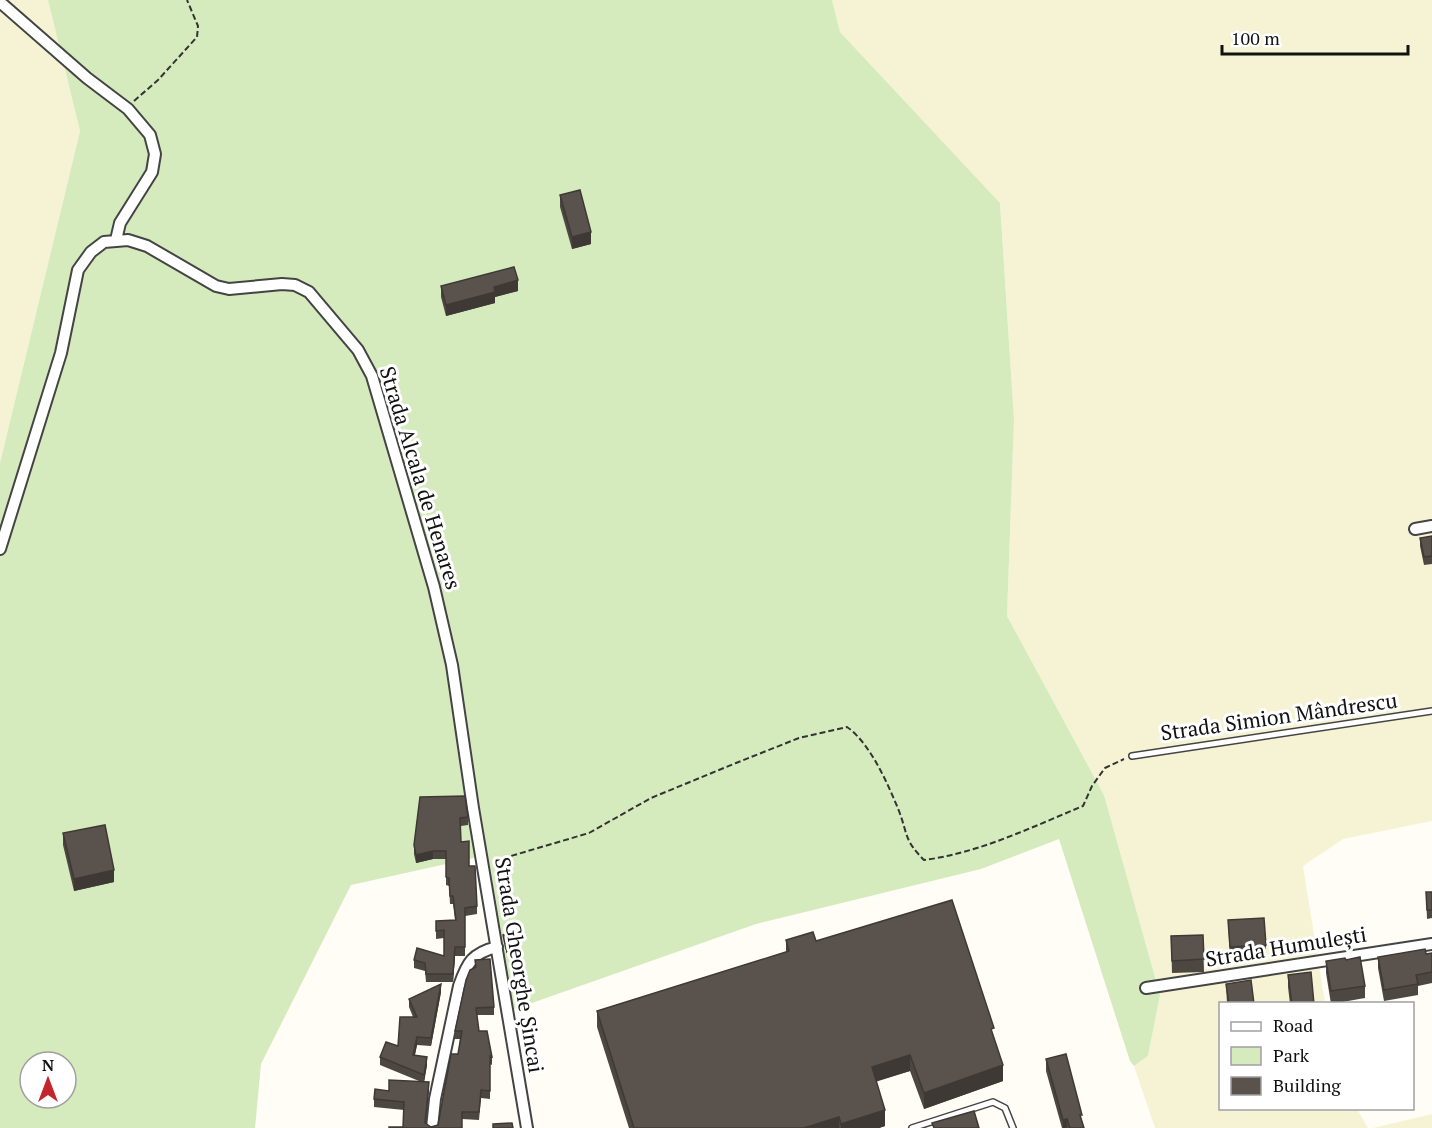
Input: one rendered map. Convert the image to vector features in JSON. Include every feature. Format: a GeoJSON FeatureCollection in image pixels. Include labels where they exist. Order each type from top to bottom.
{"type":"FeatureCollection","features":[{"type":"Feature","properties":{"kind":"street"},"geometry":{"type":"LineString","coordinates":[[0,2],[87,78],[128,109],[150,135],[155,154],[152,172],[124,215],[116,240],[104,242],[91,252],[78,270],[61,353],[0,549]]}},
{"type":"Feature","properties":{"kind":"street","name":"Strada Alcala de Henares"},"geometry":{"type":"LineString","coordinates":[[116,240],[128,240],[147,246],[216,286],[229,289],[295,285],[309,292],[357,350],[372,376],[434,587],[452,665],[473,808]]}},
{"type":"Feature","properties":{"kind":"street"},"geometry":{"type":"LineString","coordinates":[[1415,529],[1432,526]]}},
{"type":"Feature","properties":{"kind":"street","name":"Strada Gheorghe Șincai"},"geometry":{"type":"LineString","coordinates":[[473,808],[527,1128]]}},
{"type":"Feature","properties":{"kind":"street","name":"Strada Humulești"},"geometry":{"type":"LineString","coordinates":[[1146,988],[1432,944]]}},
{"type":"Feature","properties":{"kind":"street"},"geometry":{"type":"LineString","coordinates":[[432,1128],[459,986],[465,968],[473,957],[483,950],[497,947]]}},
{"type":"Feature","properties":{"kind":"lane","name":"Strada Simion Mândrescu"},"geometry":{"type":"LineString","coordinates":[[1132,756],[1432,711]]}},
{"type":"Feature","properties":{"kind":"lane"},"geometry":{"type":"LineString","coordinates":[[912,1128],[993,1102],[1005,1108],[1013,1128]]}},
{"type":"Feature","properties":{"kind":"path"},"geometry":{"type":"LineString","coordinates":[[128,109],[197,37],[198,26],[187,0]]}},
{"type":"Feature","properties":{"kind":"path"},"geometry":{"type":"LineString","coordinates":[[483,864],[589,833],[651,798],[736,763],[799,738],[847,727],[854,732],[875,761],[899,811],[909,844],[924,860],[945,857],[989,843],[1083,807],[1092,786],[1105,768],[1132,756]]}},
{"type":"Feature","properties":{"kind":"shaded area"},"geometry":{"type":"Polygon","coordinates":[[[0,0],[48,0],[80,131],[0,463],[0,0]]]}},
{"type":"Feature","properties":{"kind":"shaded area"},"geometry":{"type":"Polygon","coordinates":[[[832,0],[1432,0],[1432,821],[1343,839],[1303,866],[1325,1002],[1219,1002],[1219,1110],[1358,1110],[1368,1128],[1155,1128],[1134,1066],[1148,1056],[1160,995],[1104,795],[1007,616],[1014,420],[1000,203],[840,32],[832,0]]]}},
{"type":"Feature","properties":{"kind":"shaded area"},"geometry":{"type":"Polygon","coordinates":[[[1432,1114],[1432,1128],[1373,1128],[1432,1114]]]}},
{"type":"Feature","properties":{"kind":"green space"},"geometry":{"type":"Polygon","coordinates":[[[48,0],[832,0],[840,32],[1000,203],[1014,420],[1007,616],[1104,795],[1160,995],[1148,1056],[1134,1066],[1130,1061],[1059,839],[981,869],[756,924],[512,1010],[487,855],[351,885],[261,1064],[255,1128],[0,1128],[0,463],[80,131],[48,0]]]}},
{"type":"Feature","properties":{"kind":"building"},"geometry":{"type":"Polygon","coordinates":[[[580,190],[591,232],[572,237],[560,195],[580,190]]]}},
{"type":"Feature","properties":{"kind":"building"},"geometry":{"type":"Polygon","coordinates":[[[514,267],[518,280],[494,287],[495,292],[446,305],[441,286],[514,267]]]}},
{"type":"Feature","properties":{"kind":"building"},"geometry":{"type":"Polygon","coordinates":[[[1432,536],[1432,556],[1424,557],[1420,538],[1432,536]]]}},
{"type":"Feature","properties":{"kind":"building"},"geometry":{"type":"Polygon","coordinates":[[[465,796],[468,817],[460,818],[461,842],[469,841],[469,866],[475,866],[477,906],[465,908],[465,947],[455,947],[453,974],[426,974],[425,963],[414,960],[417,948],[444,956],[444,930],[436,931],[436,921],[456,920],[453,896],[450,896],[449,878],[446,877],[446,851],[416,855],[414,845],[420,797],[465,796]]]}},
{"type":"Feature","properties":{"kind":"building"},"geometry":{"type":"Polygon","coordinates":[[[105,825],[114,870],[74,879],[63,833],[105,825]]]}},
{"type":"Feature","properties":{"kind":"building"},"geometry":{"type":"Polygon","coordinates":[[[1426,892],[1432,892],[1432,910],[1427,910],[1426,892]]]}},
{"type":"Feature","properties":{"kind":"building"},"geometry":{"type":"Polygon","coordinates":[[[952,900],[994,1028],[991,1029],[1003,1065],[924,1093],[910,1055],[872,1067],[885,1110],[841,1124],[839,1117],[804,1128],[634,1128],[597,1011],[789,951],[786,940],[813,932],[816,941],[952,900]]]}},
{"type":"Feature","properties":{"kind":"building"},"geometry":{"type":"Polygon","coordinates":[[[1264,918],[1266,945],[1230,947],[1228,920],[1264,918]]]}},
{"type":"Feature","properties":{"kind":"building"},"geometry":{"type":"Polygon","coordinates":[[[510,932],[515,945],[506,949],[503,935],[510,932]]]}},
{"type":"Feature","properties":{"kind":"building"},"geometry":{"type":"Polygon","coordinates":[[[1203,935],[1204,959],[1172,961],[1171,936],[1203,935]]]}},
{"type":"Feature","properties":{"kind":"building"},"geometry":{"type":"Polygon","coordinates":[[[1425,949],[1426,954],[1432,953],[1432,972],[1416,975],[1418,984],[1384,990],[1378,957],[1425,949]]]}},
{"type":"Feature","properties":{"kind":"building"},"geometry":{"type":"Polygon","coordinates":[[[1360,957],[1365,986],[1331,991],[1326,961],[1360,957]]]}},
{"type":"Feature","properties":{"kind":"building"},"geometry":{"type":"Polygon","coordinates":[[[490,959],[494,1007],[476,1008],[479,1031],[487,1031],[492,1057],[490,1056],[490,1091],[481,1090],[479,1112],[462,1112],[462,1128],[389,1128],[403,1127],[404,1102],[374,1099],[375,1089],[389,1091],[389,1080],[429,1082],[425,1123],[431,1127],[438,1125],[451,1054],[458,1054],[462,1031],[455,1031],[466,980],[470,970],[476,967],[475,960],[490,959]]]}},
{"type":"Feature","properties":{"kind":"building"},"geometry":{"type":"Polygon","coordinates":[[[1311,972],[1314,1002],[1292,1002],[1288,975],[1311,972]]]}},
{"type":"Feature","properties":{"kind":"building"},"geometry":{"type":"Polygon","coordinates":[[[1251,980],[1254,1002],[1229,1002],[1226,984],[1251,980]]]}},
{"type":"Feature","properties":{"kind":"building"},"geometry":{"type":"Polygon","coordinates":[[[441,984],[431,1038],[417,1037],[413,1055],[427,1057],[424,1075],[380,1057],[386,1042],[398,1046],[400,1017],[417,1017],[409,999],[441,984]]]}},
{"type":"Feature","properties":{"kind":"building"},"geometry":{"type":"Polygon","coordinates":[[[1066,1054],[1084,1128],[1070,1128],[1067,1119],[1063,1120],[1046,1059],[1066,1054]]]}},
{"type":"Feature","properties":{"kind":"building"},"geometry":{"type":"Polygon","coordinates":[[[974,1111],[979,1128],[934,1128],[932,1123],[974,1111]]]}},
{"type":"Feature","properties":{"kind":"building"},"geometry":{"type":"Polygon","coordinates":[[[512,1123],[513,1128],[493,1128],[493,1124],[512,1123]]]}}]}
